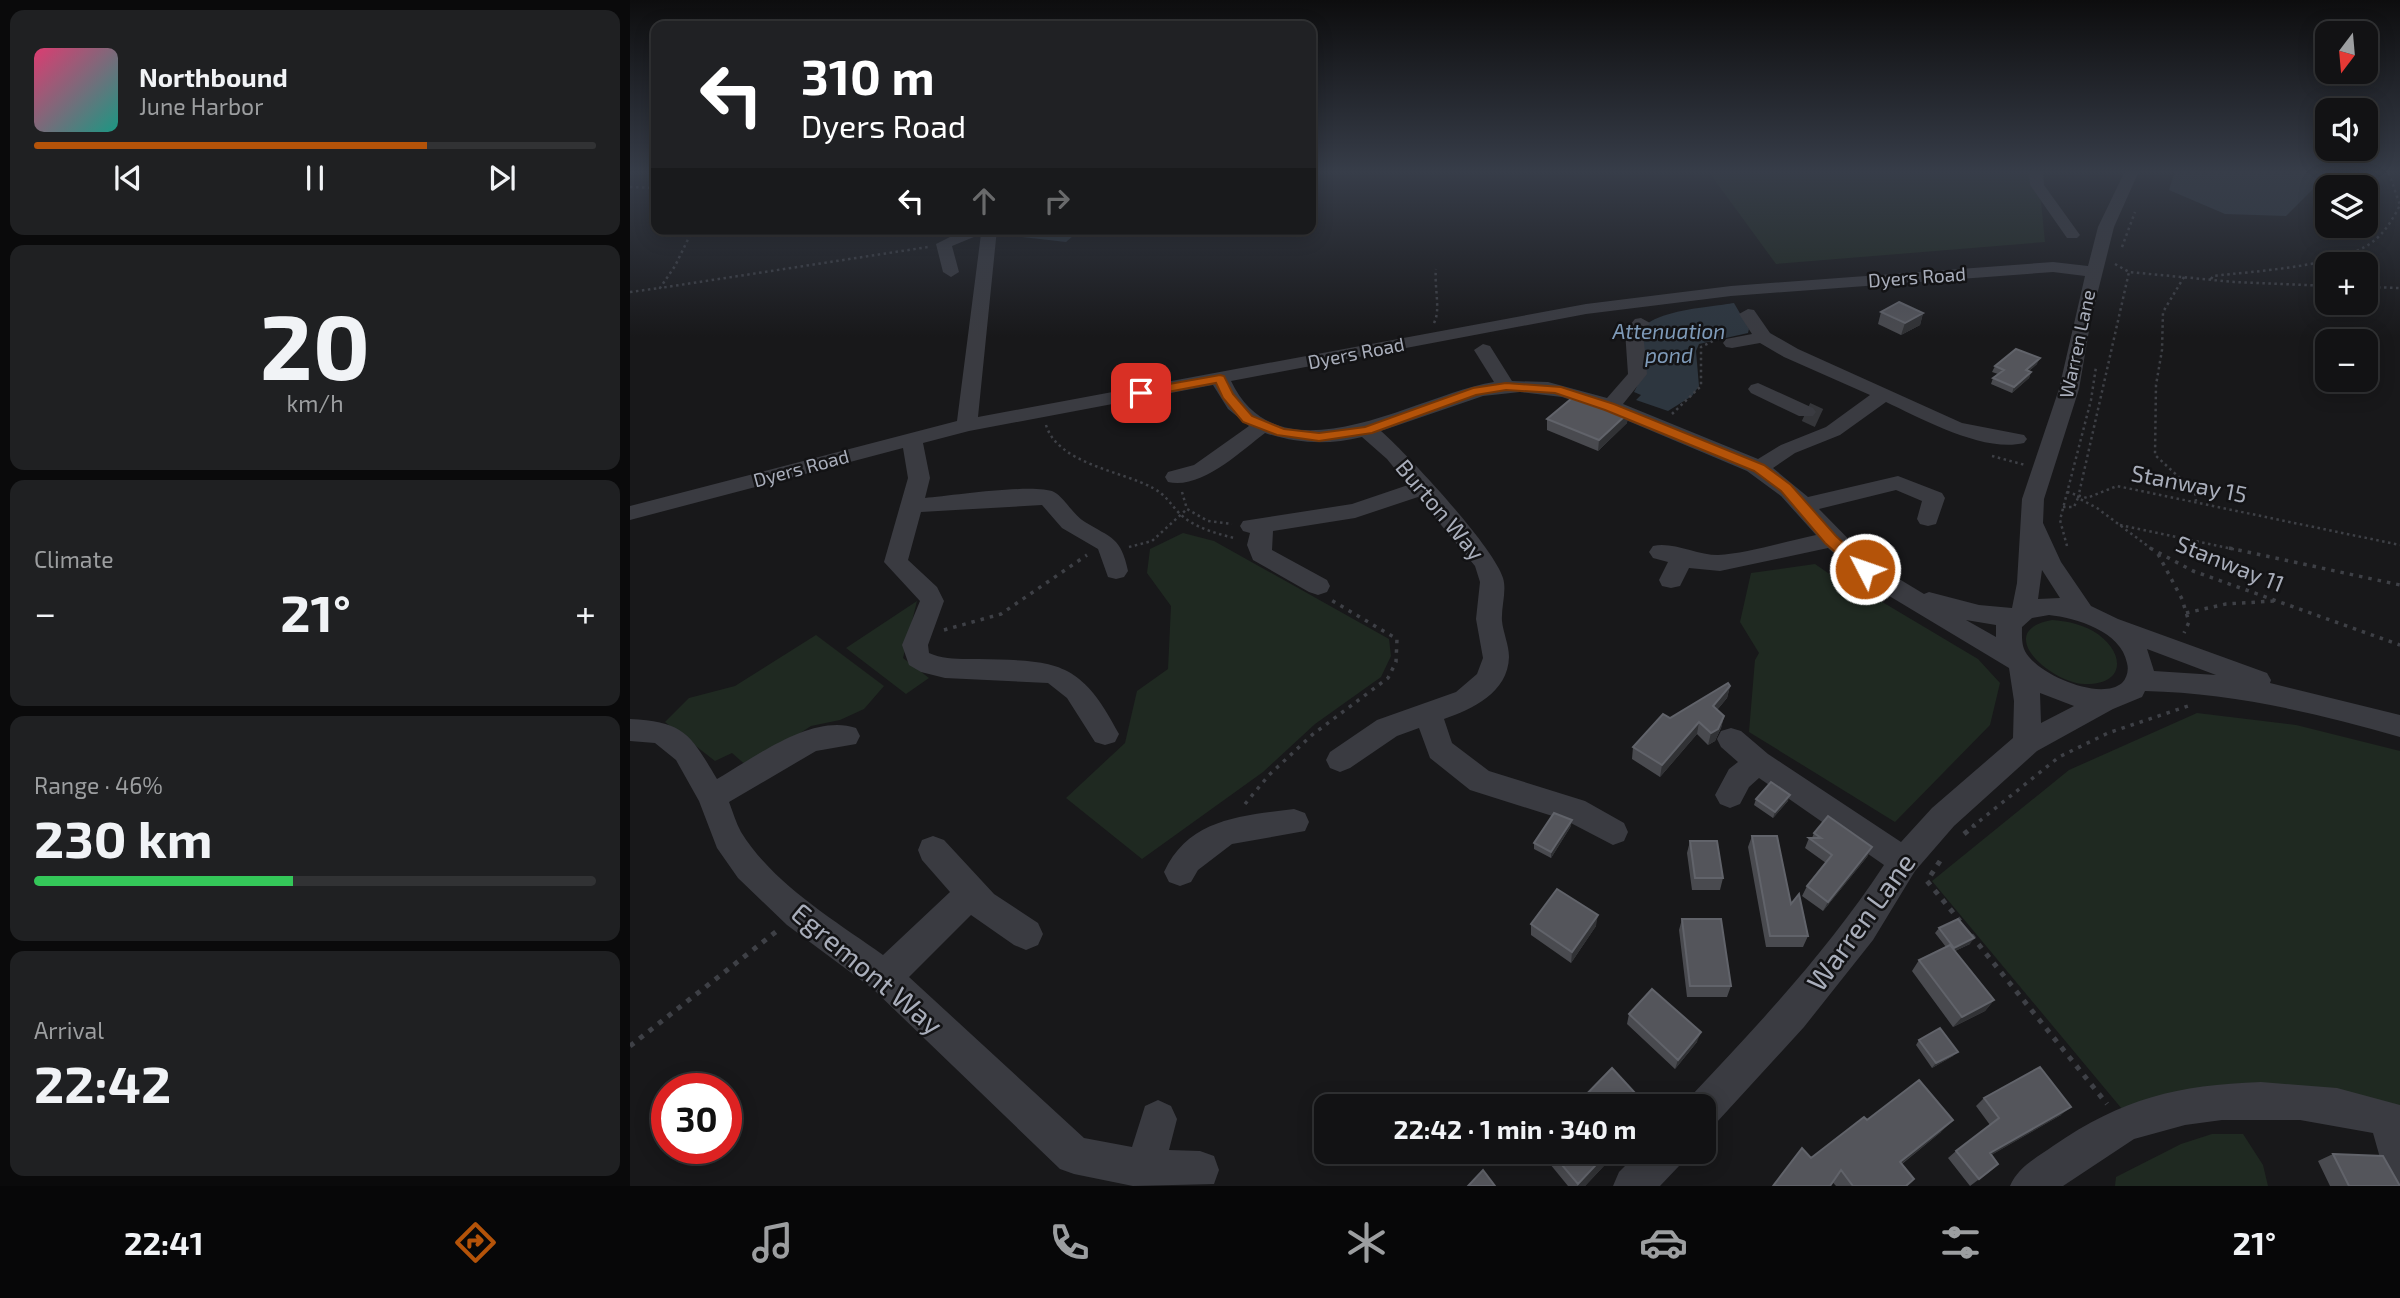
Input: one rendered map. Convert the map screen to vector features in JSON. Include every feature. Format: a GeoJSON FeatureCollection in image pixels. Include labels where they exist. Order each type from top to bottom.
{"type":"FeatureCollection","features":[{"type":"Feature","properties":{"kind":"street"},"geometry":{"type":"LineString","coordinates":[[2066,226],[2072,235]]}},
{"type":"Feature","properties":{"kind":"street","name":"Warren Lane"},"geometry":{"type":"LineString","coordinates":[[2027,743],[2028,701],[2020,665],[2007,641],[2009,624],[2019,614],[2029,583],[2033,499],[2069,389],[2093,272],[2106,226]]}},
{"type":"Feature","properties":{"kind":"street"},"geometry":{"type":"LineString","coordinates":[[951,272],[944,244],[966,235]]}},
{"type":"Feature","properties":{"kind":"street"},"geometry":{"type":"LineString","coordinates":[[967,425],[988,235]]}},
{"type":"Feature","properties":{"kind":"street","name":"Dyers Road"},"geometry":{"type":"LineString","coordinates":[[630,513],[967,425],[1586,309],[1731,291],[2053,267],[2093,272]]}},
{"type":"Feature","properties":{"kind":"street"},"geometry":{"type":"LineString","coordinates":[[1748,314],[1763,337],[1791,354],[1955,426],[1990,446],[2017,439]]}},
{"type":"Feature","properties":{"kind":"street"},"geometry":{"type":"LineString","coordinates":[[1609,407],[1633,384],[1640,373],[1634,331],[1641,323]]}},
{"type":"Feature","properties":{"kind":"street"},"geometry":{"type":"LineString","coordinates":[[1732,343],[1763,337]]}},
{"type":"Feature","properties":{"kind":"street"},"geometry":{"type":"LineString","coordinates":[[1483,350],[1506,387]]}},
{"type":"Feature","properties":{"kind":"street"},"geometry":{"type":"LineString","coordinates":[[1220,379],[1237,410],[1262,426],[1281,432],[1319,437],[1367,430],[1413,415],[1445,400],[1506,387],[1556,390],[1609,407],[1759,468],[1786,488],[1830,540],[1865,569],[2020,665],[2036,679],[2061,692],[2105,700]]}},
{"type":"Feature","properties":{"kind":"street"},"geometry":{"type":"LineString","coordinates":[[1758,389],[1838,428]]}},
{"type":"Feature","properties":{"kind":"street"},"geometry":{"type":"LineString","coordinates":[[1759,468],[1788,449],[1838,428],[1884,394]]}},
{"type":"Feature","properties":{"kind":"street"},"geometry":{"type":"LineString","coordinates":[[1180,476],[1202,470],[1262,426]]}},
{"type":"Feature","properties":{"kind":"street","name":"Burton Way"},"geometry":{"type":"LineString","coordinates":[[1340,760],[1387,728],[1466,700],[1488,680],[1496,658],[1489,619],[1492,582],[1486,564],[1394,454],[1367,430]]}},
{"type":"Feature","properties":{"kind":"street"},"geometry":{"type":"LineString","coordinates":[[912,439],[919,478],[896,562],[928,593],[932,601],[915,645],[916,653],[929,664],[1055,674],[1086,702],[1105,734]]}},
{"type":"Feature","properties":{"kind":"street"},"geometry":{"type":"LineString","coordinates":[[1802,506],[1898,482],[1934,498],[1928,519]]}},
{"type":"Feature","properties":{"kind":"street"},"geometry":{"type":"LineString","coordinates":[[1320,590],[1261,554],[1250,530],[1355,511],[1422,488]]}},
{"type":"Feature","properties":{"kind":"street"},"geometry":{"type":"LineString","coordinates":[[911,506],[1024,497],[1048,498],[1069,523],[1112,554]]}},
{"type":"Feature","properties":{"kind":"street"},"geometry":{"type":"LineString","coordinates":[[2032,521],[2050,564],[2081,611]]}},
{"type":"Feature","properties":{"kind":"street"},"geometry":{"type":"LineString","coordinates":[[1671,580],[1672,555],[1708,563],[1734,562],[1830,540]]}},
{"type":"Feature","properties":{"kind":"street"},"geometry":{"type":"LineString","coordinates":[[1911,597],[1979,614],[2019,614],[2049,606],[2081,611],[2308,700],[2400,726]]}},
{"type":"Feature","properties":{"kind":"street"},"geometry":{"type":"LineString","coordinates":[[2107,623],[2124,636],[2136,652],[2141,667],[2140,681],[2220,684],[2308,700]]}},
{"type":"Feature","properties":{"kind":"street","name":"Warren Lane"},"geometry":{"type":"LineString","coordinates":[[1716,1096],[1792,1015],[1861,929],[1904,861],[1943,817],[2027,743],[2075,719],[2105,700],[2120,697],[2133,690],[2140,681]]}},
{"type":"Feature","properties":{"kind":"street"},"geometry":{"type":"LineString","coordinates":[[1427,714],[1440,750],[1480,781],[1574,810],[1613,832]]}},
{"type":"Feature","properties":{"kind":"street","name":"Egremont Way"},"geometry":{"type":"LineString","coordinates":[[630,730],[661,732],[686,752],[712,797],[728,838],[749,868],[799,914],[885,977],[1073,1155],[1145,1170],[1200,1170]]}},
{"type":"Feature","properties":{"kind":"street"},"geometry":{"type":"LineString","coordinates":[[712,797],[811,740],[846,736]]}},
{"type":"Feature","properties":{"kind":"street"},"geometry":{"type":"LineString","coordinates":[[1731,739],[1758,762],[1904,861]]}},
{"type":"Feature","properties":{"kind":"street"},"geometry":{"type":"LineString","coordinates":[[1730,795],[1739,778],[1758,762]]}},
{"type":"Feature","properties":{"kind":"street"},"geometry":{"type":"LineString","coordinates":[[1180,872],[1187,860],[1225,832],[1294,822]]}},
{"type":"Feature","properties":{"kind":"street"},"geometry":{"type":"LineString","coordinates":[[933,850],[983,905],[1026,934]]}},
{"type":"Feature","properties":{"kind":"street"},"geometry":{"type":"LineString","coordinates":[[885,977],[971,893]]}},
{"type":"Feature","properties":{"kind":"street"},"geometry":{"type":"LineString","coordinates":[[2043,1182],[2124,1124],[2171,1108],[2210,1101],[2250,1099],[2341,1108],[2394,1121],[2400,1166]]}},
{"type":"Feature","properties":{"kind":"street"},"geometry":{"type":"LineString","coordinates":[[1145,1170],[1157,1119]]}},
{"type":"Feature","properties":{"kind":"street"},"geometry":{"type":"LineString","coordinates":[[1633,1186],[1654,1164]]}},
{"type":"Feature","properties":{"kind":"path"},"geometry":{"type":"LineString","coordinates":[[2119,253],[2129,226]]}},
{"type":"Feature","properties":{"kind":"path"},"geometry":{"type":"LineString","coordinates":[[2211,280],[2213,276],[2336,257],[2369,245],[2388,226]]}},
{"type":"Feature","properties":{"kind":"path"},"geometry":{"type":"LineString","coordinates":[[660,288],[680,261],[690,235]]}},
{"type":"Feature","properties":{"kind":"path"},"geometry":{"type":"LineString","coordinates":[[630,292],[680,287],[944,244]]}},
{"type":"Feature","properties":{"kind":"path"},"geometry":{"type":"LineString","coordinates":[[2114,263],[2129,272],[2211,280],[2315,285]]}},
{"type":"Feature","properties":{"kind":"path"},"geometry":{"type":"LineString","coordinates":[[1436,269],[1434,291],[1439,313],[1432,328],[1437,337]]}},
{"type":"Feature","properties":{"kind":"path"},"geometry":{"type":"LineString","coordinates":[[2063,507],[2074,507],[2078,498],[2129,272]]}},
{"type":"Feature","properties":{"kind":"path"},"geometry":{"type":"LineString","coordinates":[[2184,277],[2163,312],[2162,350],[2156,385],[2155,455],[2195,492],[2196,501]]}},
{"type":"Feature","properties":{"kind":"path"},"geometry":{"type":"LineString","coordinates":[[2378,288],[2400,288]]}},
{"type":"Feature","properties":{"kind":"path"},"geometry":{"type":"LineString","coordinates":[[1660,428],[1678,408],[1695,396],[1701,386],[1701,347],[1719,341],[1732,343]]}},
{"type":"Feature","properties":{"kind":"path"},"geometry":{"type":"LineString","coordinates":[[2068,549],[2060,520],[2091,400],[2096,364]]}},
{"type":"Feature","properties":{"kind":"path"},"geometry":{"type":"LineString","coordinates":[[1036,412],[1045,423],[1050,438],[1065,449],[1107,473],[1137,480],[1151,487],[1167,497],[1181,515],[1203,529],[1250,530]]}},
{"type":"Feature","properties":{"kind":"path"},"geometry":{"type":"LineString","coordinates":[[1990,446],[2026,466]]}},
{"type":"Feature","properties":{"kind":"path"},"geometry":{"type":"LineString","coordinates":[[1180,476],[1187,509],[1208,521],[1250,530]]}},
{"type":"Feature","properties":{"kind":"path","name":"Stanway 15"},"geometry":{"type":"LineString","coordinates":[[2078,498],[2092,499],[2117,486],[2400,545]]}},
{"type":"Feature","properties":{"kind":"path","name":"Stanway 11"},"geometry":{"type":"LineString","coordinates":[[2066,492],[2118,524],[2158,554],[2221,582],[2400,645]]}},
{"type":"Feature","properties":{"kind":"path"},"geometry":{"type":"LineString","coordinates":[[920,634],[1001,614],[1112,554],[1152,541],[1187,509]]}},
{"type":"Feature","properties":{"kind":"path"},"geometry":{"type":"LineString","coordinates":[[2118,524],[2400,585]]}},
{"type":"Feature","properties":{"kind":"path"},"geometry":{"type":"LineString","coordinates":[[2158,554],[2189,622],[2183,636],[2176,637]]}},
{"type":"Feature","properties":{"kind":"path"},"geometry":{"type":"LineString","coordinates":[[1231,831],[1249,797],[1274,770],[1338,713],[1385,682],[1395,665],[1399,653],[1397,639],[1320,590]]}},
{"type":"Feature","properties":{"kind":"path"},"geometry":{"type":"LineString","coordinates":[[2186,613],[2226,604],[2276,601]]}},
{"type":"Feature","properties":{"kind":"path"},"geometry":{"type":"LineString","coordinates":[[1962,836],[2059,757],[2108,733],[2179,707]]}},
{"type":"Feature","properties":{"kind":"path"},"geometry":{"type":"LineString","coordinates":[[1945,853],[1927,881],[1961,923]]}},
{"type":"Feature","properties":{"kind":"path"},"geometry":{"type":"LineString","coordinates":[[630,1046],[799,914]]}},
{"type":"Feature","properties":{"kind":"path"},"geometry":{"type":"LineString","coordinates":[[1970,934],[2124,1124]]}},
{"type":"Feature","properties":{"kind":"shaded area"},"geometry":{"type":"Polygon","coordinates":[[[1748,226],[2043,226],[2045,242],[1776,264],[1748,226]]]}},
{"type":"Feature","properties":{"kind":"shaded area"},"geometry":{"type":"Polygon","coordinates":[[[1183,533],[1214,541],[1389,639],[1391,656],[1381,677],[1315,724],[1263,772],[1142,859],[1066,798],[1125,743],[1137,691],[1168,669],[1171,606],[1147,573],[1150,549],[1183,533]]]}},
{"type":"Feature","properties":{"kind":"shaded area"},"geometry":{"type":"Polygon","coordinates":[[[1815,564],[1841,582],[1851,580],[1978,659],[2000,683],[1990,725],[1895,822],[1749,732],[1755,660],[1759,653],[1740,622],[1751,573],[1815,564]]]}},
{"type":"Feature","properties":{"kind":"shaded area"},"geometry":{"type":"Polygon","coordinates":[[[917,601],[903,658],[929,678],[906,694],[846,648],[917,601]]]}},
{"type":"Feature","properties":{"kind":"shaded area"},"geometry":{"type":"Polygon","coordinates":[[[2052,620],[2083,626],[2104,639],[2116,656],[2115,673],[2098,683],[2084,684],[2056,675],[2043,666],[2027,645],[2027,634],[2035,626],[2052,620]]]}},
{"type":"Feature","properties":{"kind":"shaded area"},"geometry":{"type":"Polygon","coordinates":[[[816,635],[884,686],[864,709],[840,720],[811,726],[748,767],[732,753],[715,761],[665,722],[689,698],[735,686],[816,635]]]}},
{"type":"Feature","properties":{"kind":"shaded area"},"geometry":{"type":"Polygon","coordinates":[[[2197,713],[2296,725],[2400,751],[2400,1114],[2122,1109],[1932,881],[2069,770],[2197,713]]]}},
{"type":"Feature","properties":{"kind":"shaded area"},"geometry":{"type":"Polygon","coordinates":[[[2212,1134],[2243,1134],[2263,1165],[2268,1186],[2115,1186],[2116,1177],[2181,1144],[2212,1134]]]}},
{"type":"Feature","properties":{"kind":"water"},"geometry":{"type":"Polygon","coordinates":[[[1024,235],[1074,235],[1066,242],[1022,237],[1024,235]]]}},
{"type":"Feature","properties":{"kind":"water","name":"Attenuation pond"},"geometry":{"type":"Polygon","coordinates":[[[1734,303],[1749,329],[1748,333],[1699,344],[1696,351],[1699,386],[1692,396],[1668,411],[1636,400],[1641,395],[1634,392],[1641,374],[1639,342],[1645,326],[1681,311],[1734,303]]]}},
{"type":"Feature","properties":{"kind":"building"},"geometry":{"type":"Polygon","coordinates":[[[1899,302],[1923,313],[1905,323],[1881,312],[1899,302]]]}},
{"type":"Feature","properties":{"kind":"building"},"geometry":{"type":"Polygon","coordinates":[[[2016,349],[2040,358],[2026,370],[2031,372],[2014,387],[1993,378],[2004,370],[1995,366],[2016,349]]]}},
{"type":"Feature","properties":{"kind":"building"},"geometry":{"type":"Polygon","coordinates":[[[1577,394],[1628,413],[1599,440],[1547,419],[1577,394]]]}},
{"type":"Feature","properties":{"kind":"building"},"geometry":{"type":"Polygon","coordinates":[[[1728,683],[1730,686],[1713,706],[1724,716],[1718,729],[1711,733],[1699,722],[1662,765],[1633,747],[1663,714],[1670,718],[1728,683]]]}},
{"type":"Feature","properties":{"kind":"building"},"geometry":{"type":"Polygon","coordinates":[[[1771,782],[1790,795],[1775,812],[1756,799],[1771,782]]]}},
{"type":"Feature","properties":{"kind":"building"},"geometry":{"type":"Polygon","coordinates":[[[1554,813],[1572,820],[1551,852],[1534,843],[1554,813]]]}},
{"type":"Feature","properties":{"kind":"building"},"geometry":{"type":"Polygon","coordinates":[[[1828,816],[1872,847],[1828,902],[1807,886],[1832,855],[1809,838],[1821,838],[1814,833],[1828,816]]]}},
{"type":"Feature","properties":{"kind":"building"},"geometry":{"type":"Polygon","coordinates":[[[1752,836],[1777,836],[1791,904],[1799,894],[1808,936],[1770,936],[1752,836]]]}},
{"type":"Feature","properties":{"kind":"building"},"geometry":{"type":"Polygon","coordinates":[[[1690,841],[1717,841],[1723,878],[1695,878],[1690,841]]]}},
{"type":"Feature","properties":{"kind":"building"},"geometry":{"type":"Polygon","coordinates":[[[1557,889],[1598,915],[1572,952],[1531,924],[1557,889]]]}},
{"type":"Feature","properties":{"kind":"building"},"geometry":{"type":"Polygon","coordinates":[[[1682,919],[1721,919],[1731,986],[1690,986],[1682,919]]]}},
{"type":"Feature","properties":{"kind":"building"},"geometry":{"type":"Polygon","coordinates":[[[1958,919],[1974,938],[1954,948],[1939,928],[1958,919]]]}},
{"type":"Feature","properties":{"kind":"building"},"geometry":{"type":"Polygon","coordinates":[[[1950,945],[1994,1000],[1962,1017],[1919,960],[1950,945]]]}},
{"type":"Feature","properties":{"kind":"building"},"geometry":{"type":"Polygon","coordinates":[[[1652,989],[1701,1032],[1678,1060],[1629,1014],[1652,989]]]}},
{"type":"Feature","properties":{"kind":"building"},"geometry":{"type":"Polygon","coordinates":[[[1940,1028],[1958,1052],[1936,1063],[1919,1040],[1940,1028]]]}},
{"type":"Feature","properties":{"kind":"building"},"geometry":{"type":"Polygon","coordinates":[[[2040,1067],[2071,1107],[1990,1153],[1998,1164],[1979,1179],[1956,1151],[1999,1118],[1984,1098],[2040,1067]]]}},
{"type":"Feature","properties":{"kind":"building"},"geometry":{"type":"Polygon","coordinates":[[[1612,1068],[1636,1094],[1587,1094],[1612,1068]]]}},
{"type":"Feature","properties":{"kind":"building"},"geometry":{"type":"Polygon","coordinates":[[[1919,1080],[1953,1120],[1900,1162],[1914,1179],[1906,1186],[1853,1186],[1841,1170],[1830,1186],[1773,1186],[1802,1148],[1811,1158],[1864,1117],[1867,1120],[1919,1080]]]}},
{"type":"Feature","properties":{"kind":"building"},"geometry":{"type":"Polygon","coordinates":[[[2333,1154],[2383,1156],[2400,1186],[2349,1186],[2333,1154]]]}},
{"type":"Feature","properties":{"kind":"building"},"geometry":{"type":"Polygon","coordinates":[[[1561,1164],[1597,1164],[1578,1184],[1561,1164]]]}},
{"type":"Feature","properties":{"kind":"building"},"geometry":{"type":"Polygon","coordinates":[[[1483,1170],[1495,1186],[1468,1186],[1483,1170]]]}},
{"type":"Feature","properties":{"kind":"tunnel"},"geometry":{"type":"LineString","coordinates":[[1806,412],[1819,418]]}},
{"type":"Feature","properties":{"kind":"route"},"geometry":{"type":"LineString","coordinates":[[1141,393],[1220,379],[1227,396],[1247,419],[1281,432],[1319,437],[1367,430],[1473,392],[1523,386],[1556,390],[1609,407],[1759,468],[1786,488],[1830,540],[1865,569]]}}]}
